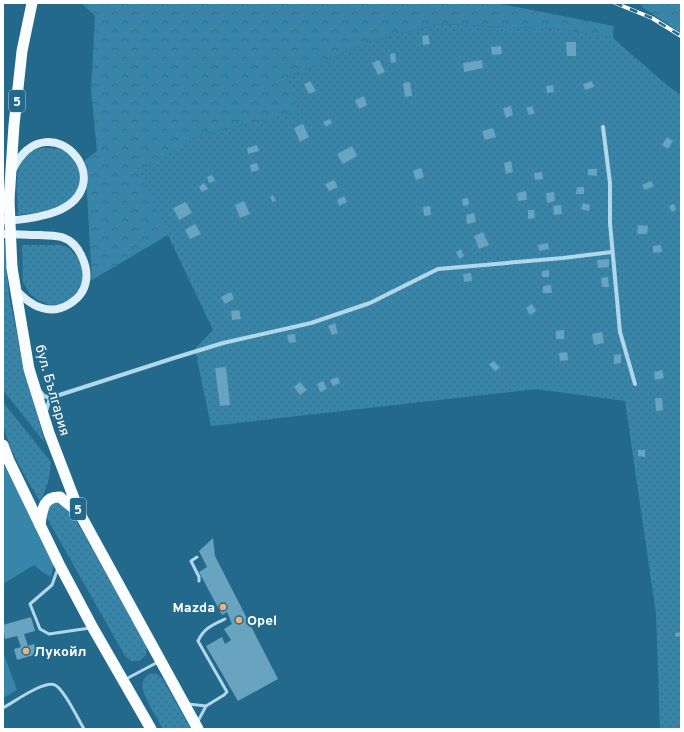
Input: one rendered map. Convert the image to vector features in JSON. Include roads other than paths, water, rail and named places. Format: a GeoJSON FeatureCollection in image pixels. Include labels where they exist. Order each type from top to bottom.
{"type":"FeatureCollection","features":[{"type":"Feature","properties":{"kind":"highway","name":"бул. България"},"geometry":{"type":"LineString","coordinates":[[32,3],[22,51],[14,124],[9,200],[14,288],[29,369],[67,482],[80,514],[197,728]]}},
{"type":"Feature","properties":{"kind":"highway"},"geometry":{"type":"LineString","coordinates":[[3,445],[9,461]]}},
{"type":"Feature","properties":{"kind":"highway"},"geometry":{"type":"LineString","coordinates":[[3,451],[59,564],[146,725]]}},
{"type":"Feature","properties":{"kind":"highway"},"geometry":{"type":"LineString","coordinates":[[40,525],[46,501],[55,497],[60,497],[66,501],[80,514]]}},
{"type":"Feature","properties":{"kind":"main road"},"geometry":{"type":"LineString","coordinates":[[3,220],[12,221],[26,219],[56,212],[73,201],[82,189],[84,180],[83,169],[74,152],[60,144],[50,142],[40,143],[30,147],[17,160],[12,171]]}},
{"type":"Feature","properties":{"kind":"main road"},"geometry":{"type":"LineString","coordinates":[[3,234],[53,236],[64,238],[73,244],[79,251],[85,263],[87,272],[86,283],[82,292],[74,301],[64,307],[53,310],[43,309],[33,305],[14,288]]}},
{"type":"Feature","properties":{"kind":"street"},"geometry":{"type":"LineString","coordinates":[[603,127],[610,183],[610,223],[620,332],[635,384]]}},
{"type":"Feature","properties":{"kind":"street"},"geometry":{"type":"LineString","coordinates":[[32,378],[40,392],[44,396],[50,398],[223,343],[311,323],[370,303],[438,269],[563,258],[612,252]]}},
{"type":"Feature","properties":{"kind":"street"},"geometry":{"type":"LineString","coordinates":[[45,419],[50,398]]}},
{"type":"Feature","properties":{"kind":"lane"},"geometry":{"type":"LineString","coordinates":[[197,557],[191,561],[199,577],[199,581]]}},
{"type":"Feature","properties":{"kind":"lane"},"geometry":{"type":"LineString","coordinates":[[59,564],[52,585],[30,604],[40,629],[49,634],[93,628]]}},
{"type":"Feature","properties":{"kind":"lane"},"geometry":{"type":"LineString","coordinates":[[197,728],[198,721],[206,706],[227,692],[198,642],[201,634],[207,628],[225,619]]}},
{"type":"Feature","properties":{"kind":"lane"},"geometry":{"type":"LineString","coordinates":[[122,680],[161,660]]}},
{"type":"Feature","properties":{"kind":"lane"},"geometry":{"type":"LineString","coordinates":[[3,708],[41,686],[54,684],[63,692],[84,729]]}},
{"type":"Feature","properties":{"kind":"lane"},"geometry":{"type":"LineString","coordinates":[[183,701],[190,705],[206,706]]}},
{"type":"Feature","properties":{"kind":"railway"},"geometry":{"type":"LineString","coordinates":[[615,3],[652,18],[681,36]]}},
{"type":"Feature","properties":{"kind":"place","name":"Mazda"},"geometry":{"type":"Point","coordinates":[223,607]}},
{"type":"Feature","properties":{"kind":"place","name":"Opel"},"geometry":{"type":"Point","coordinates":[239,620]}},
{"type":"Feature","properties":{"kind":"place","name":"Лукойл"},"geometry":{"type":"Point","coordinates":[26,651]}}]}
